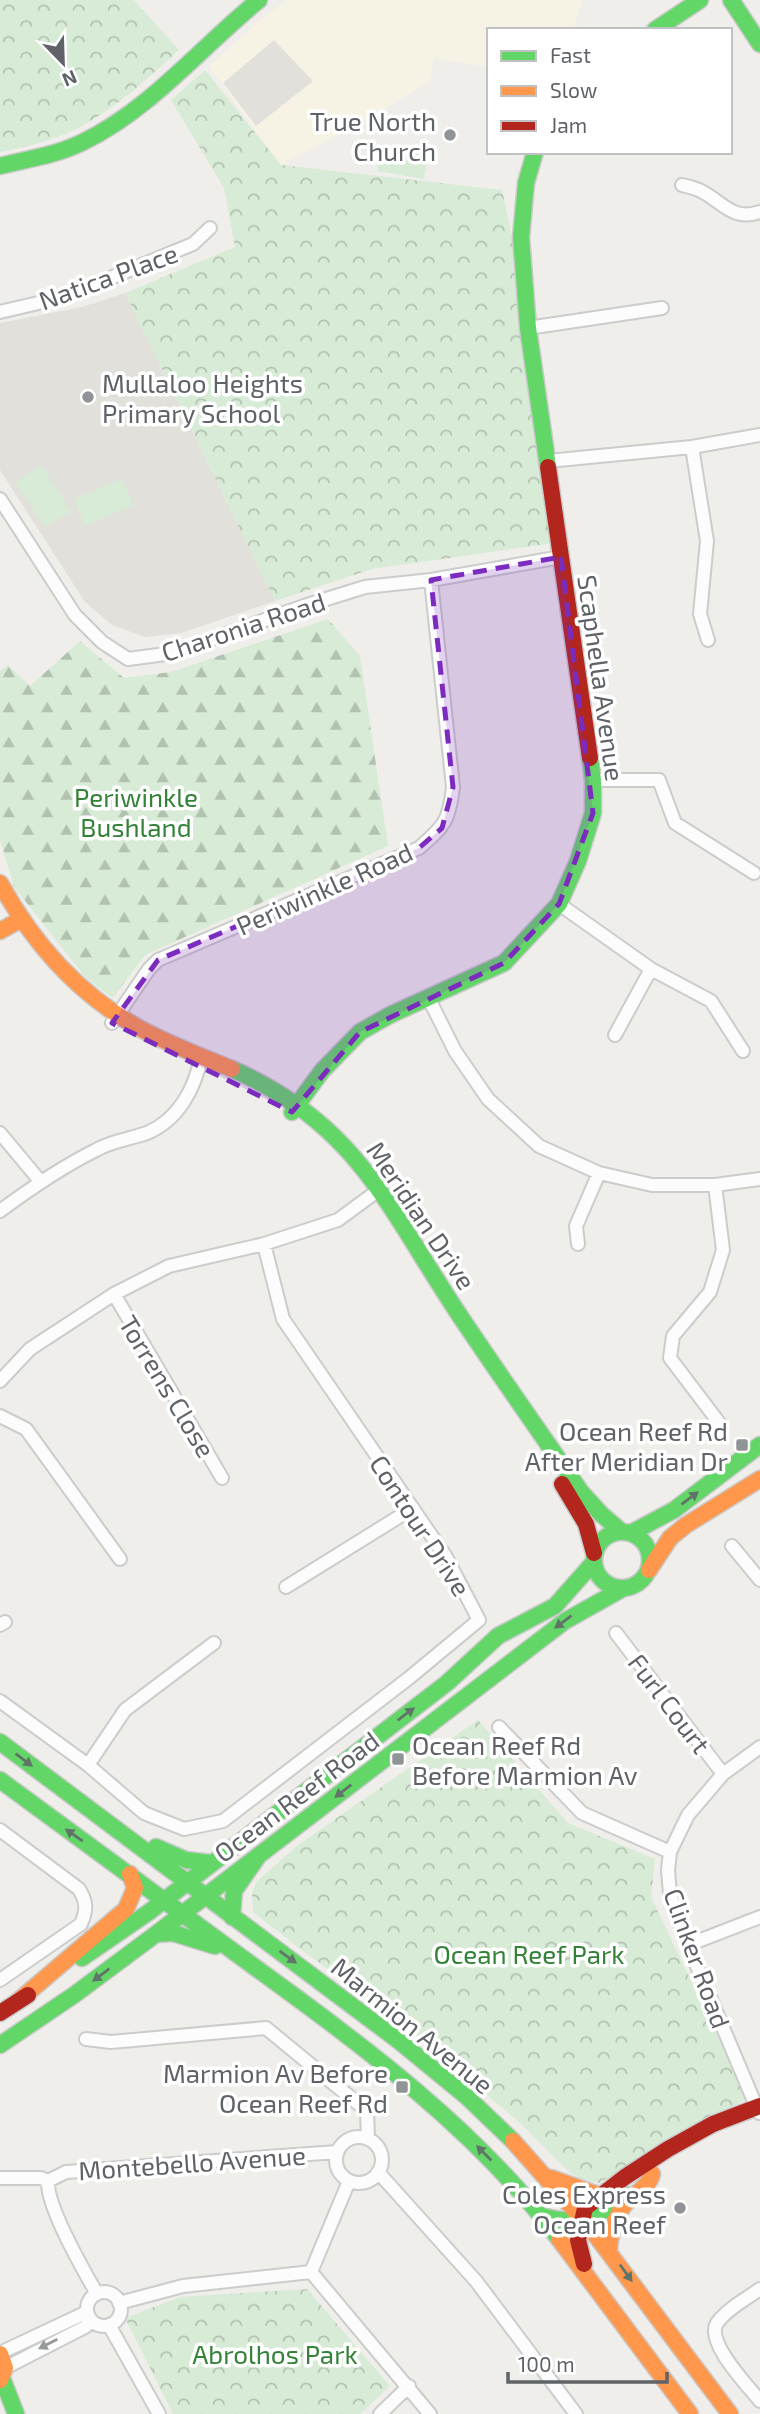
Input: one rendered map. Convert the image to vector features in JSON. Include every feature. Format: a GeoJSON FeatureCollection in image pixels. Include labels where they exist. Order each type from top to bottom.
{"type":"FeatureCollection","features":[{"type":"Feature","properties":{"kind":"main road"},"geometry":{"type":"LineString","coordinates":[[0,158],[64,141],[111,115],[138,95],[245,0]]}},
{"type":"Feature","properties":{"kind":"main road"},"geometry":{"type":"LineString","coordinates":[[0,166],[65,150],[86,141],[126,116],[259,0]]}},
{"type":"Feature","properties":{"kind":"main road"},"geometry":{"type":"LineString","coordinates":[[658,28],[699,0]]}},
{"type":"Feature","properties":{"kind":"main road"},"geometry":{"type":"LineString","coordinates":[[731,0],[760,44]]}},
{"type":"Feature","properties":{"kind":"main road"},"geometry":{"type":"LineString","coordinates":[[742,0],[760,27]]}},
{"type":"Feature","properties":{"kind":"main road","name":"Scaphella Avenue"},"geometry":{"type":"LineString","coordinates":[[295,1108],[322,1071],[360,1032],[390,1014],[503,963],[559,904],[578,861],[593,813],[593,780],[528,328],[521,237],[526,183],[534,154]]}},
{"type":"Feature","properties":{"kind":"main road","name":"Meridian Drive"},"geometry":{"type":"LineString","coordinates":[[0,884],[8,918],[115,1018],[137,1027],[242,1084],[295,1108],[333,1146],[376,1192],[581,1492],[601,1514],[627,1532]]}},
{"type":"Feature","properties":{"kind":"main road","name":"Meridian Drive"},"geometry":{"type":"LineString","coordinates":[[376,1192],[445,1312],[571,1498],[589,1531],[594,1558]]}},
{"type":"Feature","properties":{"kind":"main road"},"geometry":{"type":"LineString","coordinates":[[760,1445],[674,1510],[627,1532],[604,1538],[594,1558],[599,1578],[622,1589],[638,1584],[670,1538],[685,1525],[760,1479]]}},
{"type":"Feature","properties":{"kind":"main road"},"geometry":{"type":"LineString","coordinates":[[627,1532],[646,1544],[650,1562],[648,1572]]}},
{"type":"Feature","properties":{"kind":"main road","name":"Ocean Reef Road"},"geometry":{"type":"LineString","coordinates":[[0,2013],[163,1901],[447,1683],[498,1636],[555,1606],[571,1590],[594,1558]]}},
{"type":"Feature","properties":{"kind":"main road","name":"Ocean Reef Road"},"geometry":{"type":"LineString","coordinates":[[0,2045],[74,1995],[156,1934],[565,1620],[622,1589]]}},
{"type":"Feature","properties":{"kind":"main road","name":"Marmion Avenue"},"geometry":{"type":"LineString","coordinates":[[0,1742],[418,2055],[497,2125],[548,2178],[609,2251],[730,2414]]}},
{"type":"Feature","properties":{"kind":"main road"},"geometry":{"type":"LineString","coordinates":[[49,1778],[80,1789],[136,1834],[167,1853],[196,1863],[211,1863]]}},
{"type":"Feature","properties":{"kind":"main road","name":"Marmion Avenue"},"geometry":{"type":"LineString","coordinates":[[0,1780],[130,1874],[411,2086],[504,2173],[542,2216],[690,2414]]}},
{"type":"Feature","properties":{"kind":"main road"},"geometry":{"type":"LineString","coordinates":[[232,1917],[234,1891],[259,1855]]}},
{"type":"Feature","properties":{"kind":"main road"},"geometry":{"type":"LineString","coordinates":[[18,2002],[126,1909],[135,1888],[130,1874]]}},
{"type":"Feature","properties":{"kind":"main road"},"geometry":{"type":"LineString","coordinates":[[156,1934],[173,1933],[229,1948]]}},
{"type":"Feature","properties":{"kind":"main road"},"geometry":{"type":"LineString","coordinates":[[542,2216],[567,2222],[595,2219],[652,2174],[699,2142],[759,2110]]}},
{"type":"Feature","properties":{"kind":"main road"},"geometry":{"type":"LineString","coordinates":[[591,2280],[576,2240],[585,2208],[697,2133],[759,2110]]}},
{"type":"Feature","properties":{"kind":"main road"},"geometry":{"type":"LineString","coordinates":[[609,2251],[610,2233],[619,2212],[651,2180],[652,2174]]}},
{"type":"Feature","properties":{"kind":"main road"},"geometry":{"type":"LineString","coordinates":[[548,2178],[601,2196]]}},
{"type":"Feature","properties":{"kind":"main road"},"geometry":{"type":"LineString","coordinates":[[2,2366],[7,2396],[16,2414]]}},
{"type":"Feature","properties":{"kind":"main road"},"geometry":{"type":"LineString","coordinates":[[0,2404],[6,2414]]}},
{"type":"Feature","properties":{"kind":"street"},"geometry":{"type":"LineString","coordinates":[[682,185],[700,190],[715,202],[741,216],[760,212]]}},
{"type":"Feature","properties":{"kind":"street","name":"Natica Place"},"geometry":{"type":"LineString","coordinates":[[0,312],[64,297],[193,244],[209,228]]}},
{"type":"Feature","properties":{"kind":"street"},"geometry":{"type":"LineString","coordinates":[[528,328],[662,308]]}},
{"type":"Feature","properties":{"kind":"street"},"geometry":{"type":"LineString","coordinates":[[548,461],[692,447],[760,435]]}},
{"type":"Feature","properties":{"kind":"street"},"geometry":{"type":"LineString","coordinates":[[692,447],[707,541],[700,614],[708,640]]}},
{"type":"Feature","properties":{"kind":"street","name":"Charonia Road"},"geometry":{"type":"LineString","coordinates":[[0,499],[75,615],[102,642],[128,659],[173,653],[365,587],[431,580],[561,557]]}},
{"type":"Feature","properties":{"kind":"street","name":"Periwinkle Road"},"geometry":{"type":"LineString","coordinates":[[115,1018],[158,960],[419,848],[442,828],[451,807],[453,787],[431,580]]}},
{"type":"Feature","properties":{"kind":"street"},"geometry":{"type":"LineString","coordinates":[[593,780],[659,780],[675,822],[754,873]]}},
{"type":"Feature","properties":{"kind":"street"},"geometry":{"type":"LineString","coordinates":[[559,904],[651,969],[711,1001],[743,1051]]}},
{"type":"Feature","properties":{"kind":"street"},"geometry":{"type":"LineString","coordinates":[[615,1035],[651,969]]}},
{"type":"Feature","properties":{"kind":"street"},"geometry":{"type":"LineString","coordinates":[[428,997],[455,1051],[488,1099],[539,1146],[599,1173],[652,1185],[715,1185],[760,1179]]}},
{"type":"Feature","properties":{"kind":"street"},"geometry":{"type":"LineString","coordinates":[[0,1211],[40,1181],[99,1148],[148,1132],[165,1123],[182,1106],[200,1062]]}},
{"type":"Feature","properties":{"kind":"street"},"geometry":{"type":"LineString","coordinates":[[0,1133],[40,1181]]}},
{"type":"Feature","properties":{"kind":"street"},"geometry":{"type":"LineString","coordinates":[[578,1244],[576,1226],[599,1173]]}},
{"type":"Feature","properties":{"kind":"street"},"geometry":{"type":"LineString","coordinates":[[715,1185],[723,1250],[710,1292],[673,1336],[670,1358],[720,1424]]}},
{"type":"Feature","properties":{"kind":"street"},"geometry":{"type":"LineString","coordinates":[[0,1381],[30,1349],[114,1294],[169,1266],[264,1244],[338,1220],[376,1192]]}},
{"type":"Feature","properties":{"kind":"street","name":"Contour Drive"},"geometry":{"type":"LineString","coordinates":[[0,1701],[88,1765],[144,1813],[184,1829],[223,1821],[479,1620],[446,1557],[283,1319],[264,1244]]}},
{"type":"Feature","properties":{"kind":"street","name":"Torrens Close"},"geometry":{"type":"LineString","coordinates":[[114,1294],[222,1478]]}},
{"type":"Feature","properties":{"kind":"street"},"geometry":{"type":"LineString","coordinates":[[0,1416],[26,1429],[120,1559]]}},
{"type":"Feature","properties":{"kind":"street"},"geometry":{"type":"LineString","coordinates":[[286,1587],[413,1508]]}},
{"type":"Feature","properties":{"kind":"street"},"geometry":{"type":"LineString","coordinates":[[732,1546],[760,1580]]}},
{"type":"Feature","properties":{"kind":"street","name":"Furl Court"},"geometry":{"type":"LineString","coordinates":[[617,1633],[723,1774]]}},
{"type":"Feature","properties":{"kind":"street"},"geometry":{"type":"LineString","coordinates":[[88,1765],[125,1710],[214,1643]]}},
{"type":"Feature","properties":{"kind":"street"},"geometry":{"type":"LineString","coordinates":[[499,1727],[582,1813],[670,1852]]}},
{"type":"Feature","properties":{"kind":"street","name":"Clinker Road"},"geometry":{"type":"LineString","coordinates":[[759,2110],[688,1945],[670,1894],[668,1870],[670,1852],[688,1815],[723,1774],[760,1747]]}},
{"type":"Feature","properties":{"kind":"street"},"geometry":{"type":"LineString","coordinates":[[0,1830],[79,1889],[86,1899],[86,1913],[81,1924],[0,1980]]}},
{"type":"Feature","properties":{"kind":"street"},"geometry":{"type":"LineString","coordinates":[[688,1945],[760,1917]]}},
{"type":"Feature","properties":{"kind":"street"},"geometry":{"type":"LineString","coordinates":[[86,2039],[111,2042],[266,2028],[367,2111],[368,2139]]}},
{"type":"Feature","properties":{"kind":"street"},"geometry":{"type":"LineString","coordinates":[[355,2137],[368,2139],[379,2150],[381,2157],[378,2172],[366,2182],[349,2180],[338,2169],[337,2152],[347,2140],[355,2137]]}},
{"type":"Feature","properties":{"kind":"street","name":"Montebello Avenue"},"geometry":{"type":"LineString","coordinates":[[97,2294],[55,2209],[48,2190],[48,2181],[66,2172],[337,2152]]}},
{"type":"Feature","properties":{"kind":"street"},"geometry":{"type":"LineString","coordinates":[[378,2172],[476,2281],[576,2414]]}},
{"type":"Feature","properties":{"kind":"street"},"geometry":{"type":"LineString","coordinates":[[0,2178],[41,2178],[48,2181]]}},
{"type":"Feature","properties":{"kind":"street"},"geometry":{"type":"LineString","coordinates":[[311,2272],[349,2180]]}},
{"type":"Feature","properties":{"kind":"street"},"geometry":{"type":"LineString","coordinates":[[119,2303],[183,2286],[311,2272]]}},
{"type":"Feature","properties":{"kind":"street"},"geometry":{"type":"LineString","coordinates":[[311,2272],[430,2414]]}},
{"type":"Feature","properties":{"kind":"street"},"geometry":{"type":"LineString","coordinates":[[760,2289],[737,2304],[718,2322],[715,2335],[721,2350],[760,2401]]}},
{"type":"Feature","properties":{"kind":"street"},"geometry":{"type":"LineString","coordinates":[[2,2366],[85,2327],[90,2300],[97,2294],[110,2294],[119,2303],[119,2316],[109,2325],[101,2326],[89,2316]]}},
{"type":"Feature","properties":{"kind":"street"},"geometry":{"type":"LineString","coordinates":[[109,2325],[159,2414]]}},
{"type":"Feature","properties":{"kind":"street"},"geometry":{"type":"LineString","coordinates":[[380,2414],[409,2386]]}},
{"type":"Feature","properties":{"kind":"highlighted area"},"geometry":{"type":"Polygon","coordinates":[[[561,557],[593,813],[559,904],[504,963],[360,1032],[292,1112],[112,1023],[158,960],[419,848],[442,828],[453,787],[431,580],[561,557]]]}},
{"type":"Feature","properties":{"kind":"shaded area"},"geometry":{"type":"Polygon","coordinates":[[[287,0],[583,0],[574,28],[487,28],[487,67],[434,58],[429,82],[371,117],[281,165],[209,66],[287,0]]]}},
{"type":"Feature","properties":{"kind":"shaded area"},"geometry":{"type":"Polygon","coordinates":[[[274,40],[313,81],[256,126],[223,83],[274,40]]]}},
{"type":"Feature","properties":{"kind":"shaded area","name":"Mullaloo Heights Primary School"},"geometry":{"type":"Polygon","coordinates":[[[125,293],[275,601],[181,633],[145,637],[112,625],[85,602],[0,470],[0,323],[82,307],[125,293]]]}},
{"type":"Feature","properties":{"kind":"green space"},"geometry":{"type":"Polygon","coordinates":[[[0,0],[134,0],[179,50],[129,94],[89,122],[65,134],[0,152],[0,0]]]}},
{"type":"Feature","properties":{"kind":"green space"},"geometry":{"type":"Polygon","coordinates":[[[205,70],[281,165],[502,190],[512,237],[554,543],[372,569],[275,601],[125,293],[235,247],[224,188],[171,100],[205,70]]]}},
{"type":"Feature","properties":{"kind":"green space"},"geometry":{"type":"Polygon","coordinates":[[[381,145],[428,154],[424,179],[377,171],[381,145]]]}},
{"type":"Feature","properties":{"kind":"green space"},"geometry":{"type":"Polygon","coordinates":[[[41,465],[71,511],[45,527],[15,483],[41,465]]]}},
{"type":"Feature","properties":{"kind":"green space"},"geometry":{"type":"Polygon","coordinates":[[[122,479],[133,505],[85,526],[74,499],[122,479]]]}},
{"type":"Feature","properties":{"kind":"green space","name":"Periwinkle Bushland"},"geometry":{"type":"Polygon","coordinates":[[[328,619],[360,656],[388,846],[145,955],[113,998],[86,978],[14,887],[0,840],[0,671],[8,665],[30,686],[80,641],[124,678],[171,672],[328,619]]]}},
{"type":"Feature","properties":{"kind":"green space","name":"Ocean Reef Park"},"geometry":{"type":"Polygon","coordinates":[[[478,1720],[568,1823],[655,1859],[651,1897],[747,2098],[599,2183],[581,2179],[568,2171],[519,2122],[373,2000],[253,1912],[252,1894],[256,1882],[298,1845],[478,1720]]]}},
{"type":"Feature","properties":{"kind":"green space","name":"Abrolhos Park"},"geometry":{"type":"Polygon","coordinates":[[[307,2289],[390,2386],[360,2414],[173,2414],[125,2318],[180,2297],[307,2289]]]}},
{"type":"Feature","properties":{"kind":"traffic: fast"},"geometry":{"type":"LineString","coordinates":[[0,166],[63,150],[108,128],[153,95],[259,0]]}},
{"type":"Feature","properties":{"kind":"traffic: fast"},"geometry":{"type":"LineString","coordinates":[[658,28],[700,0]]}},
{"type":"Feature","properties":{"kind":"traffic: fast"},"geometry":{"type":"LineString","coordinates":[[731,0],[760,44]]}},
{"type":"Feature","properties":{"kind":"traffic: fast"},"geometry":{"type":"LineString","coordinates":[[534,154],[526,183],[521,237],[528,328],[548,467]]}},
{"type":"Feature","properties":{"kind":"traffic: fast"},"geometry":{"type":"LineString","coordinates":[[292,1112],[322,1071],[360,1032],[390,1015],[504,963],[559,904],[578,861],[593,813],[590,758]]}},
{"type":"Feature","properties":{"kind":"traffic: fast"},"geometry":{"type":"LineString","coordinates":[[232,1069],[275,1091],[310,1115],[340,1142],[388,1203],[458,1313],[581,1492],[622,1532]]}},
{"type":"Feature","properties":{"kind":"traffic: fast"},"geometry":{"type":"LineString","coordinates":[[631,1533],[674,1510],[760,1445]]}},
{"type":"Feature","properties":{"kind":"traffic: fast"},"geometry":{"type":"LineString","coordinates":[[616,1532],[628,1532],[638,1536],[646,1544],[650,1560],[646,1576],[638,1584],[628,1588],[616,1588],[606,1584],[598,1576],[594,1566],[594,1554],[598,1544],[606,1536],[616,1532]]}},
{"type":"Feature","properties":{"kind":"traffic: fast"},"geometry":{"type":"LineString","coordinates":[[82,1958],[149,1912],[447,1683],[498,1636],[555,1606],[593,1563]]}},
{"type":"Feature","properties":{"kind":"traffic: fast"},"geometry":{"type":"LineString","coordinates":[[0,2045],[74,1995],[156,1934],[565,1621],[622,1589]]}},
{"type":"Feature","properties":{"kind":"traffic: fast"},"geometry":{"type":"LineString","coordinates":[[0,1742],[399,2041],[466,2096],[513,2141]]}},
{"type":"Feature","properties":{"kind":"traffic: fast"},"geometry":{"type":"LineString","coordinates":[[0,1780],[379,2060],[456,2126],[493,2162],[559,2239]]}},
{"type":"Feature","properties":{"kind":"traffic: fast"},"geometry":{"type":"LineString","coordinates":[[156,1847],[186,1860],[211,1863]]}},
{"type":"Feature","properties":{"kind":"traffic: fast"},"geometry":{"type":"LineString","coordinates":[[232,1917],[234,1891],[259,1855]]}},
{"type":"Feature","properties":{"kind":"traffic: fast"},"geometry":{"type":"LineString","coordinates":[[156,1934],[173,1933],[215,1946]]}},
{"type":"Feature","properties":{"kind":"traffic: fast"},"geometry":{"type":"LineString","coordinates":[[542,2216],[567,2221],[587,2219],[626,2195]]}},
{"type":"Feature","properties":{"kind":"traffic: fast"},"geometry":{"type":"LineString","coordinates":[[2,2378],[16,2414]]}},
{"type":"Feature","properties":{"kind":"traffic: slow"},"geometry":{"type":"LineString","coordinates":[[0,883],[42,946],[96,999],[150,1034],[232,1069]]}},
{"type":"Feature","properties":{"kind":"traffic: slow"},"geometry":{"type":"LineString","coordinates":[[0,931],[20,920]]}},
{"type":"Feature","properties":{"kind":"traffic: slow"},"geometry":{"type":"LineString","coordinates":[[649,1570],[670,1538],[686,1525],[760,1479]]}},
{"type":"Feature","properties":{"kind":"traffic: slow"},"geometry":{"type":"LineString","coordinates":[[17,2002],[126,1909],[135,1888],[130,1874]]}},
{"type":"Feature","properties":{"kind":"traffic: slow"},"geometry":{"type":"LineString","coordinates":[[513,2141],[591,2229],[730,2414]]}},
{"type":"Feature","properties":{"kind":"traffic: slow"},"geometry":{"type":"LineString","coordinates":[[609,2251],[618,2214],[648,2182],[652,2174]]}},
{"type":"Feature","properties":{"kind":"traffic: slow"},"geometry":{"type":"LineString","coordinates":[[551,2178],[601,2196]]}},
{"type":"Feature","properties":{"kind":"traffic: slow"},"geometry":{"type":"LineString","coordinates":[[559,2239],[690,2414]]}},
{"type":"Feature","properties":{"kind":"traffic: slow"},"geometry":{"type":"LineString","coordinates":[[0,2354],[5,2368],[0,2380]]}},
{"type":"Feature","properties":{"kind":"traffic: jam"},"geometry":{"type":"LineString","coordinates":[[548,467],[590,758]]}},
{"type":"Feature","properties":{"kind":"traffic: jam"},"geometry":{"type":"LineString","coordinates":[[562,1484],[586,1524],[594,1553]]}},
{"type":"Feature","properties":{"kind":"traffic: jam"},"geometry":{"type":"LineString","coordinates":[[0,2013],[28,1995]]}},
{"type":"Feature","properties":{"kind":"traffic: jam"},"geometry":{"type":"LineString","coordinates":[[584,2264],[578,2240],[585,2208],[668,2149],[713,2124],[760,2106]]}},
{"type":"Feature","properties":{"kind":"place","name":"True North Church"},"geometry":{"type":"Point","coordinates":[450,135]}},
{"type":"Feature","properties":{"kind":"place","name":"Mullaloo Heights Primary School"},"geometry":{"type":"Point","coordinates":[88,397]}},
{"type":"Feature","properties":{"kind":"place","name":"Ocean Reef Rd After Meridian Dr"},"geometry":{"type":"Point","coordinates":[742,1445]}},
{"type":"Feature","properties":{"kind":"place","name":"Ocean Reef Rd Before Marmion Av"},"geometry":{"type":"Point","coordinates":[398,1759]}},
{"type":"Feature","properties":{"kind":"place","name":"Marmion Av Before Ocean Reef Rd"},"geometry":{"type":"Point","coordinates":[402,2087]}},
{"type":"Feature","properties":{"kind":"place","name":"Coles Express Ocean Reef"},"geometry":{"type":"Point","coordinates":[680,2208]}}]}
